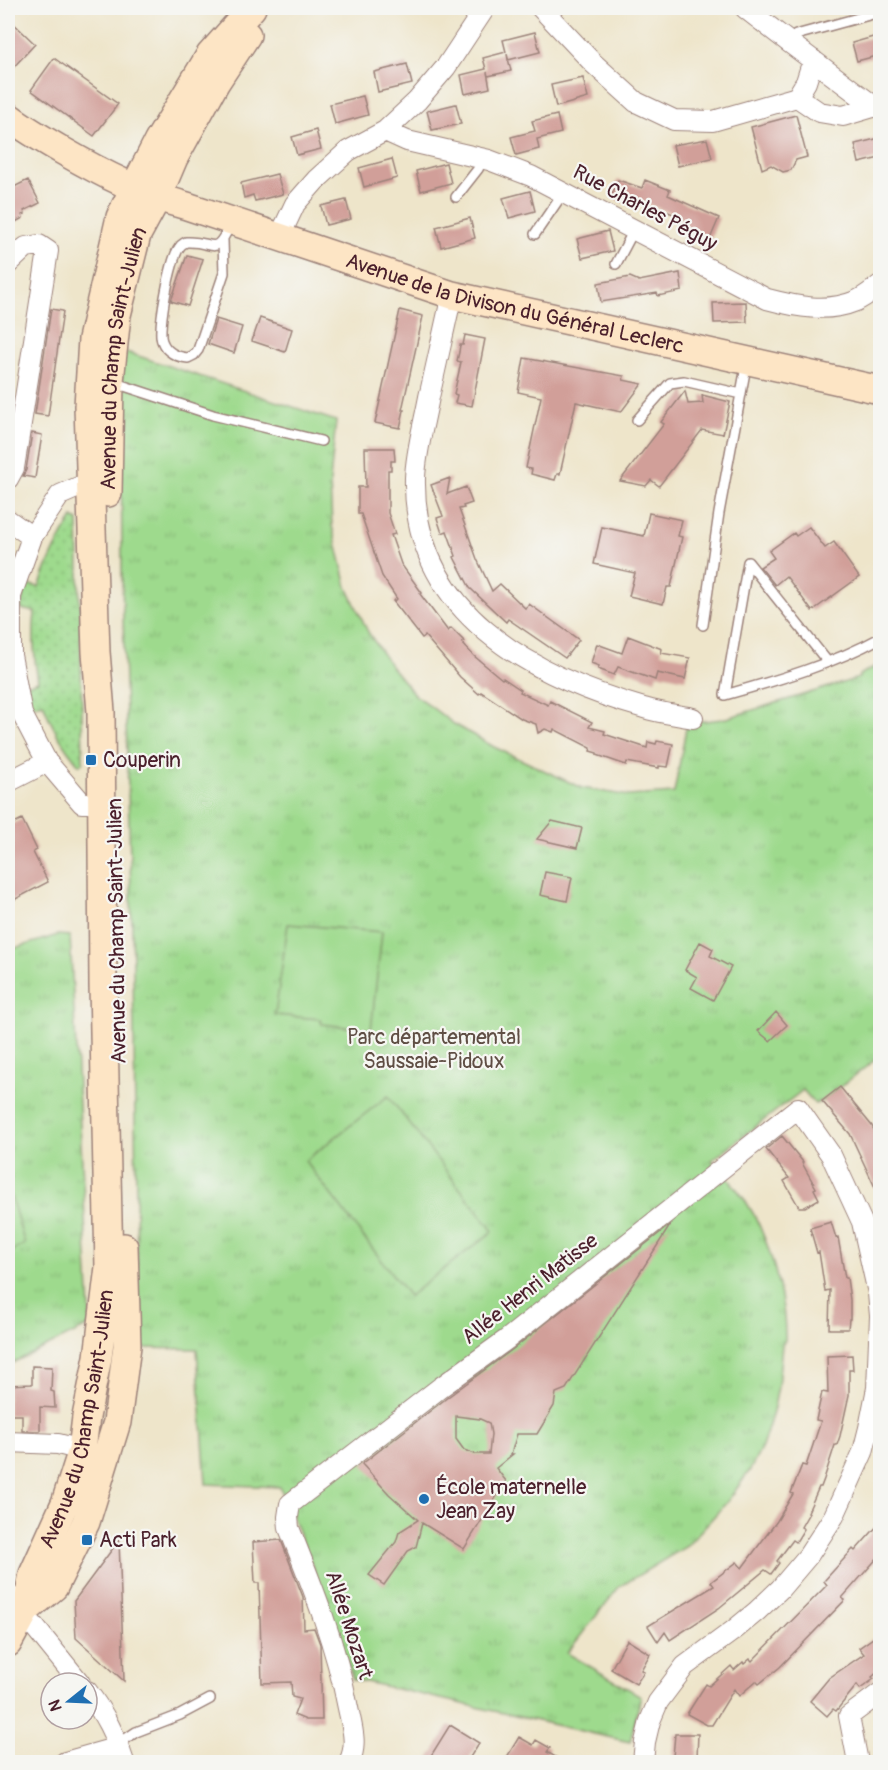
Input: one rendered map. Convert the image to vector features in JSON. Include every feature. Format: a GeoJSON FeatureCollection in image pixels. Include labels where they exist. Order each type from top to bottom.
{"type":"FeatureCollection","features":[{"type":"Feature","properties":{"kind":"main road"},"geometry":{"type":"LineString","coordinates":[[145,193],[158,141],[210,55],[252,8]]}},
{"type":"Feature","properties":{"kind":"main road"},"geometry":{"type":"LineString","coordinates":[[145,193],[174,158],[238,46],[268,8]]}},
{"type":"Feature","properties":{"kind":"main road","name":"Avenue de la Divison du Général Leclerc"},"geometry":{"type":"LineString","coordinates":[[8,116],[100,173],[145,193],[187,206],[227,231],[279,238],[452,295],[880,390]]}},
{"type":"Feature","properties":{"kind":"main road","name":"Avenue du Champ Saint-Julien"},"geometry":{"type":"LineString","coordinates":[[8,1643],[19,1606],[64,1503],[82,1449],[98,1356],[109,1267],[100,712],[96,652],[99,490],[117,315],[145,193]]}},
{"type":"Feature","properties":{"kind":"main road","name":"Avenue du Champ Saint-Julien"},"geometry":{"type":"LineString","coordinates":[[19,1606],[54,1587],[86,1522],[117,1422],[127,1346],[114,762],[105,619],[111,600],[88,406],[92,339],[120,217],[145,193]]}},
{"type":"Feature","properties":{"kind":"main road"},"geometry":{"type":"LineString","coordinates":[[101,802],[109,791],[114,762]]}},
{"type":"Feature","properties":{"kind":"street"},"geometry":{"type":"LineString","coordinates":[[279,238],[295,204],[316,180],[348,151],[385,131],[417,101],[446,67],[485,8]]}},
{"type":"Feature","properties":{"kind":"street"},"geometry":{"type":"LineString","coordinates":[[541,8],[593,63],[636,102],[674,120],[713,121],[797,97],[806,82],[813,60]]}},
{"type":"Feature","properties":{"kind":"street"},"geometry":{"type":"LineString","coordinates":[[745,8],[789,43],[878,106]]}},
{"type":"Feature","properties":{"kind":"street"},"geometry":{"type":"LineString","coordinates":[[797,97],[819,112],[843,116],[878,106]]}},
{"type":"Feature","properties":{"kind":"street","name":"Rue Charles Péguy"},"geometry":{"type":"LineString","coordinates":[[385,131],[407,141],[483,159],[531,176],[767,299],[798,307],[828,308],[856,300],[880,285]]}},
{"type":"Feature","properties":{"kind":"street"},"geometry":{"type":"LineString","coordinates":[[8,264],[26,247],[39,244],[48,251],[14,468],[8,479]]}},
{"type":"Feature","properties":{"kind":"street"},"geometry":{"type":"LineString","coordinates":[[452,295],[418,446],[415,477],[419,523],[425,545],[441,579],[474,622],[506,647],[537,666],[591,691],[645,709],[693,718]]}},
{"type":"Feature","properties":{"kind":"street"},"geometry":{"type":"LineString","coordinates":[[99,490],[60,495],[32,537],[9,597],[11,655],[22,714],[46,762],[82,803],[101,802]]}},
{"type":"Feature","properties":{"kind":"street"},"geometry":{"type":"LineString","coordinates":[[8,520],[32,537]]}},
{"type":"Feature","properties":{"kind":"street"},"geometry":{"type":"LineString","coordinates":[[8,782],[46,762]]}},
{"type":"Feature","properties":{"kind":"street","name":"Allée Henri Matisse"},"geometry":{"type":"LineString","coordinates":[[290,1504],[441,1387],[506,1340],[798,1108],[831,1155],[862,1222],[879,1292]]}},
{"type":"Feature","properties":{"kind":"street"},"geometry":{"type":"LineString","coordinates":[[643,1762],[650,1721],[658,1702],[670,1684],[685,1666],[735,1630],[780,1589],[822,1537],[834,1516],[863,1452],[879,1388],[879,1292]]}},
{"type":"Feature","properties":{"kind":"street"},"geometry":{"type":"LineString","coordinates":[[8,1442],[58,1444],[82,1449]]}},
{"type":"Feature","properties":{"kind":"street","name":"Allée Mozart"},"geometry":{"type":"LineString","coordinates":[[290,1504],[289,1528],[317,1598],[336,1653],[345,1689],[354,1737],[354,1754],[349,1762]]}},
{"type":"Feature","properties":{"kind":"street"},"geometry":{"type":"LineString","coordinates":[[19,1606],[70,1671]]}},
{"type":"Feature","properties":{"kind":"street"},"geometry":{"type":"LineString","coordinates":[[858,1762],[849,1716],[880,1693]]}},
{"type":"Feature","properties":{"kind":"street"},"geometry":{"type":"LineString","coordinates":[[99,1706],[121,1753]]}},
{"type":"Feature","properties":{"kind":"street"},"geometry":{"type":"LineString","coordinates":[[65,1762],[111,1749],[121,1753]]}},
{"type":"Feature","properties":{"kind":"lane"},"geometry":{"type":"LineString","coordinates":[[789,43],[796,35],[880,12]]}},
{"type":"Feature","properties":{"kind":"lane"},"geometry":{"type":"LineString","coordinates":[[456,197],[483,159]]}},
{"type":"Feature","properties":{"kind":"lane"},"geometry":{"type":"LineString","coordinates":[[535,234],[563,193]]}},
{"type":"Feature","properties":{"kind":"lane"},"geometry":{"type":"LineString","coordinates":[[616,264],[634,230]]}},
{"type":"Feature","properties":{"kind":"lane"},"geometry":{"type":"LineString","coordinates":[[227,231],[224,273],[198,350],[188,358],[171,353],[162,342],[160,328],[164,299],[177,249],[186,242],[198,242],[211,246],[218,244],[227,231]]}},
{"type":"Feature","properties":{"kind":"lane"},"geometry":{"type":"LineString","coordinates":[[703,625],[719,513],[747,361]]}},
{"type":"Feature","properties":{"kind":"lane"},"geometry":{"type":"LineString","coordinates":[[110,381],[213,415],[321,441]]}},
{"type":"Feature","properties":{"kind":"lane"},"geometry":{"type":"LineString","coordinates":[[637,420],[670,383],[684,381],[741,394]]}},
{"type":"Feature","properties":{"kind":"lane"},"geometry":{"type":"LineString","coordinates":[[826,661],[748,562],[725,695],[774,681],[854,652],[880,638]]}},
{"type":"Feature","properties":{"kind":"lane"},"geometry":{"type":"LineString","coordinates":[[121,1753],[136,1732],[180,1715],[210,1699]]}},
{"type":"Feature","properties":{"kind":"green space","name":"Parc départemental Saussaie-Pidoux"},"geometry":{"type":"Polygon","coordinates":[[[123,351],[336,421],[330,481],[332,526],[347,587],[368,632],[390,665],[414,694],[454,724],[494,747],[582,788],[629,796],[674,793],[687,723],[723,719],[859,678],[859,675],[880,664],[880,1056],[822,1101],[815,1104],[803,1090],[712,1160],[734,1185],[758,1222],[779,1285],[784,1314],[785,1340],[782,1345],[773,1412],[762,1447],[750,1470],[727,1502],[687,1546],[619,1587],[567,1653],[641,1696],[630,1742],[353,1679],[311,1563],[280,1487],[206,1484],[197,1349],[138,1348],[133,966],[122,579],[121,393],[123,351]]]}},
{"type":"Feature","properties":{"kind":"green space"},"geometry":{"type":"Polygon","coordinates":[[[73,518],[78,521],[83,762],[79,765],[58,736],[43,703],[29,707],[24,686],[38,681],[34,646],[35,612],[21,609],[25,584],[39,587],[54,551],[73,518]]]}},
{"type":"Feature","properties":{"kind":"green space"},"geometry":{"type":"Polygon","coordinates":[[[288,924],[382,932],[371,1030],[322,1024],[320,1019],[275,1015],[288,924]]]}},
{"type":"Feature","properties":{"kind":"green space"},"geometry":{"type":"Polygon","coordinates":[[[58,935],[70,936],[89,1326],[8,1365],[8,950],[58,935]]]}},
{"type":"Feature","properties":{"kind":"green space"},"geometry":{"type":"Polygon","coordinates":[[[388,1096],[493,1231],[409,1296],[305,1161],[388,1096]]]}},
{"type":"Feature","properties":{"kind":"green space"},"geometry":{"type":"Polygon","coordinates":[[[8,1187],[25,1244],[8,1253],[8,1187]]]}},
{"type":"Feature","properties":{"kind":"building"},"geometry":{"type":"Polygon","coordinates":[[[8,18],[35,44],[8,73],[8,18]]]}},
{"type":"Feature","properties":{"kind":"building"},"geometry":{"type":"Polygon","coordinates":[[[535,32],[540,52],[508,60],[511,71],[488,76],[487,72],[490,88],[465,94],[461,75],[486,69],[483,58],[506,52],[503,40],[535,32]]]}},
{"type":"Feature","properties":{"kind":"building"},"geometry":{"type":"Polygon","coordinates":[[[880,35],[880,55],[857,61],[852,43],[880,35]]]}},
{"type":"Feature","properties":{"kind":"building"},"geometry":{"type":"Polygon","coordinates":[[[54,58],[118,104],[94,136],[31,90],[54,58]]]}},
{"type":"Feature","properties":{"kind":"building"},"geometry":{"type":"Polygon","coordinates":[[[407,64],[412,84],[378,92],[374,72],[407,64]]]}},
{"type":"Feature","properties":{"kind":"building"},"geometry":{"type":"Polygon","coordinates":[[[583,78],[588,98],[556,107],[551,85],[583,78]]]}},
{"type":"Feature","properties":{"kind":"building"},"geometry":{"type":"Polygon","coordinates":[[[363,96],[368,115],[335,124],[330,104],[363,96]]]}},
{"type":"Feature","properties":{"kind":"building"},"geometry":{"type":"Polygon","coordinates":[[[456,104],[461,124],[432,130],[427,111],[456,104]]]}},
{"type":"Feature","properties":{"kind":"building"},"geometry":{"type":"Polygon","coordinates":[[[557,115],[561,133],[537,139],[539,149],[516,155],[511,137],[535,131],[532,121],[557,115]]]}},
{"type":"Feature","properties":{"kind":"building"},"geometry":{"type":"Polygon","coordinates":[[[796,115],[807,157],[796,160],[791,170],[783,172],[771,165],[762,169],[751,127],[796,115]]]}},
{"type":"Feature","properties":{"kind":"building"},"geometry":{"type":"Polygon","coordinates":[[[316,130],[321,149],[297,155],[292,137],[316,130]]]}},
{"type":"Feature","properties":{"kind":"building"},"geometry":{"type":"Polygon","coordinates":[[[880,138],[880,158],[859,163],[855,144],[880,138]]]}},
{"type":"Feature","properties":{"kind":"building"},"geometry":{"type":"Polygon","coordinates":[[[707,139],[712,158],[678,166],[673,145],[707,139]]]}},
{"type":"Feature","properties":{"kind":"building"},"geometry":{"type":"Polygon","coordinates":[[[392,159],[397,178],[364,187],[359,168],[392,159]]]}},
{"type":"Feature","properties":{"kind":"building"},"geometry":{"type":"Polygon","coordinates":[[[446,163],[451,183],[421,191],[416,171],[446,163]]]}},
{"type":"Feature","properties":{"kind":"building"},"geometry":{"type":"Polygon","coordinates":[[[277,174],[283,194],[255,201],[253,195],[244,198],[241,183],[277,174]]]}},
{"type":"Feature","properties":{"kind":"building"},"geometry":{"type":"Polygon","coordinates":[[[28,180],[40,203],[24,211],[23,218],[8,226],[8,183],[10,189],[28,180]]]}},
{"type":"Feature","properties":{"kind":"building"},"geometry":{"type":"Polygon","coordinates":[[[618,180],[642,188],[645,180],[670,190],[668,195],[719,218],[710,239],[679,223],[681,217],[637,200],[634,207],[611,197],[618,180]]]}},
{"type":"Feature","properties":{"kind":"building"},"geometry":{"type":"Polygon","coordinates":[[[530,191],[535,211],[509,218],[503,198],[530,191]]]}},
{"type":"Feature","properties":{"kind":"building"},"geometry":{"type":"Polygon","coordinates":[[[346,200],[351,219],[326,225],[321,206],[346,200]]]}},
{"type":"Feature","properties":{"kind":"building"},"geometry":{"type":"Polygon","coordinates":[[[470,218],[475,238],[441,247],[436,227],[470,218]]]}},
{"type":"Feature","properties":{"kind":"building"},"geometry":{"type":"Polygon","coordinates":[[[608,231],[613,251],[582,258],[577,239],[608,231]]]}},
{"type":"Feature","properties":{"kind":"building"},"geometry":{"type":"Polygon","coordinates":[[[187,255],[203,259],[188,306],[171,301],[187,255]]]}},
{"type":"Feature","properties":{"kind":"building"},"geometry":{"type":"Polygon","coordinates":[[[680,273],[682,291],[601,302],[598,283],[630,277],[639,281],[680,273]]]}},
{"type":"Feature","properties":{"kind":"building"},"geometry":{"type":"Polygon","coordinates":[[[746,302],[747,322],[714,323],[713,303],[746,302]]]}},
{"type":"Feature","properties":{"kind":"building"},"geometry":{"type":"Polygon","coordinates":[[[51,309],[63,311],[48,416],[35,414],[51,309]]]}},
{"type":"Feature","properties":{"kind":"building"},"geometry":{"type":"Polygon","coordinates":[[[400,310],[423,316],[400,428],[375,423],[400,310]]]}},
{"type":"Feature","properties":{"kind":"building"},"geometry":{"type":"Polygon","coordinates":[[[260,318],[292,329],[285,352],[252,341],[260,318]]]}},
{"type":"Feature","properties":{"kind":"building"},"geometry":{"type":"Polygon","coordinates":[[[216,319],[242,327],[234,353],[208,344],[216,319]]]}},
{"type":"Feature","properties":{"kind":"building"},"geometry":{"type":"Polygon","coordinates":[[[465,335],[485,339],[472,406],[455,403],[457,395],[454,394],[461,362],[457,361],[460,345],[463,345],[465,335]]]}},
{"type":"Feature","properties":{"kind":"building"},"geometry":{"type":"Polygon","coordinates":[[[524,358],[624,376],[623,380],[642,384],[621,412],[576,402],[560,474],[557,474],[555,480],[531,474],[532,469],[526,468],[541,397],[518,392],[524,358]]]}},
{"type":"Feature","properties":{"kind":"building"},"geometry":{"type":"Polygon","coordinates":[[[685,391],[688,404],[703,403],[702,395],[730,402],[723,434],[702,430],[659,486],[651,480],[646,486],[620,481],[664,424],[661,422],[685,391]]]}},
{"type":"Feature","properties":{"kind":"building"},"geometry":{"type":"Polygon","coordinates":[[[32,433],[42,435],[35,478],[23,476],[32,433]]]}},
{"type":"Feature","properties":{"kind":"building"},"geometry":{"type":"Polygon","coordinates":[[[365,448],[394,448],[395,461],[391,461],[391,470],[388,470],[388,513],[395,534],[391,535],[401,564],[448,631],[451,628],[474,656],[502,679],[521,690],[520,692],[548,705],[550,701],[592,722],[589,727],[647,748],[648,742],[673,744],[668,767],[659,766],[659,768],[627,762],[626,765],[597,755],[590,751],[591,748],[554,729],[553,732],[545,729],[538,733],[536,724],[522,719],[481,692],[479,694],[460,677],[425,636],[422,638],[393,601],[397,599],[382,576],[361,514],[358,514],[358,487],[366,487],[365,448]]]}},
{"type":"Feature","properties":{"kind":"building"},"geometry":{"type":"Polygon","coordinates":[[[450,478],[447,494],[466,487],[472,503],[459,509],[477,559],[492,591],[500,584],[526,609],[529,604],[579,640],[565,658],[508,619],[506,622],[470,588],[454,557],[456,556],[447,531],[442,533],[437,518],[443,516],[431,485],[450,478]]]}},
{"type":"Feature","properties":{"kind":"building"},"geometry":{"type":"Polygon","coordinates":[[[649,513],[682,520],[678,536],[682,537],[671,587],[667,587],[663,604],[629,596],[635,573],[594,564],[602,527],[644,536],[649,513]]]}},
{"type":"Feature","properties":{"kind":"building"},"geometry":{"type":"Polygon","coordinates":[[[809,527],[825,548],[834,542],[859,577],[812,611],[786,576],[775,585],[760,567],[774,558],[769,551],[794,533],[796,536],[809,527]]]}},
{"type":"Feature","properties":{"kind":"building"},"geometry":{"type":"Polygon","coordinates":[[[628,636],[662,649],[661,653],[690,658],[685,679],[657,673],[655,680],[618,667],[614,675],[598,669],[599,666],[591,663],[597,644],[622,653],[628,636]]]}},
{"type":"Feature","properties":{"kind":"building"},"geometry":{"type":"Polygon","coordinates":[[[22,819],[37,850],[33,852],[48,882],[8,903],[8,826],[22,819]]]}},
{"type":"Feature","properties":{"kind":"building"},"geometry":{"type":"Polygon","coordinates":[[[552,821],[582,828],[577,848],[537,839],[552,821]]]}},
{"type":"Feature","properties":{"kind":"building"},"geometry":{"type":"Polygon","coordinates":[[[545,872],[572,877],[567,901],[540,895],[545,872]]]}},
{"type":"Feature","properties":{"kind":"building"},"geometry":{"type":"Polygon","coordinates":[[[700,942],[713,949],[710,956],[731,967],[713,1000],[691,988],[697,977],[685,970],[700,942]]]}},
{"type":"Feature","properties":{"kind":"building"},"geometry":{"type":"Polygon","coordinates":[[[776,1012],[787,1025],[770,1041],[758,1031],[776,1012]]]}},
{"type":"Feature","properties":{"kind":"building"},"geometry":{"type":"Polygon","coordinates":[[[840,1087],[872,1126],[880,1143],[880,1198],[850,1134],[822,1101],[840,1087]]]}},
{"type":"Feature","properties":{"kind":"building"},"geometry":{"type":"Polygon","coordinates":[[[782,1136],[803,1162],[816,1188],[814,1189],[819,1199],[805,1207],[799,1207],[784,1181],[789,1178],[766,1149],[782,1136]]]}},
{"type":"Feature","properties":{"kind":"building"},"geometry":{"type":"Polygon","coordinates":[[[831,1222],[836,1238],[838,1237],[845,1278],[847,1278],[850,1300],[848,1329],[829,1329],[830,1290],[825,1291],[819,1252],[817,1253],[810,1228],[831,1222]]]}},
{"type":"Feature","properties":{"kind":"building"},"geometry":{"type":"Polygon","coordinates":[[[671,1224],[566,1389],[556,1393],[554,1406],[537,1434],[517,1434],[511,1454],[513,1454],[496,1468],[506,1481],[464,1549],[422,1523],[416,1547],[408,1551],[384,1585],[369,1575],[396,1542],[399,1532],[418,1520],[389,1494],[362,1464],[513,1349],[671,1224]],[[456,1416],[456,1439],[464,1450],[475,1454],[489,1454],[491,1434],[489,1423],[480,1419],[456,1416]]]}},
{"type":"Feature","properties":{"kind":"building"},"geometry":{"type":"Polygon","coordinates":[[[852,1355],[853,1370],[849,1370],[849,1395],[840,1436],[821,1487],[801,1527],[804,1529],[796,1542],[793,1540],[777,1561],[779,1563],[771,1574],[765,1570],[719,1608],[670,1640],[665,1632],[658,1642],[648,1626],[714,1586],[711,1582],[737,1562],[742,1568],[777,1521],[793,1494],[791,1493],[802,1465],[806,1466],[821,1421],[816,1420],[822,1392],[828,1393],[827,1356],[852,1355]]]}},
{"type":"Feature","properties":{"kind":"building"},"geometry":{"type":"Polygon","coordinates":[[[32,1366],[52,1367],[51,1391],[54,1392],[55,1408],[40,1407],[40,1431],[22,1431],[22,1415],[8,1415],[8,1385],[32,1384],[32,1366]]]}},
{"type":"Feature","properties":{"kind":"building"},"geometry":{"type":"Polygon","coordinates":[[[880,1523],[880,1555],[842,1598],[845,1600],[780,1667],[759,1684],[756,1681],[739,1696],[734,1689],[712,1725],[707,1725],[687,1714],[706,1684],[709,1686],[731,1666],[734,1670],[743,1662],[744,1664],[750,1659],[752,1661],[827,1585],[824,1581],[880,1523]]]}},
{"type":"Feature","properties":{"kind":"building"},"geometry":{"type":"Polygon","coordinates":[[[119,1540],[124,1681],[76,1638],[74,1601],[119,1540]]]}},
{"type":"Feature","properties":{"kind":"building"},"geometry":{"type":"Polygon","coordinates":[[[281,1540],[303,1597],[304,1629],[314,1628],[320,1644],[322,1720],[306,1720],[294,1715],[300,1699],[292,1697],[291,1682],[262,1683],[259,1583],[255,1583],[253,1542],[281,1540]]]}},
{"type":"Feature","properties":{"kind":"building"},"geometry":{"type":"Polygon","coordinates":[[[880,1633],[880,1670],[872,1677],[874,1679],[860,1689],[857,1685],[836,1711],[833,1709],[827,1716],[810,1701],[829,1678],[864,1654],[859,1648],[880,1633]]]}},
{"type":"Feature","properties":{"kind":"building"},"geometry":{"type":"Polygon","coordinates":[[[627,1640],[650,1654],[641,1670],[644,1672],[636,1684],[611,1669],[627,1640]]]}},
{"type":"Feature","properties":{"kind":"building"},"geometry":{"type":"Polygon","coordinates":[[[450,1725],[479,1743],[467,1762],[427,1762],[450,1725]]]}},
{"type":"Feature","properties":{"kind":"building"},"geometry":{"type":"Polygon","coordinates":[[[675,1734],[698,1734],[697,1757],[673,1757],[675,1734]]]}},
{"type":"Feature","properties":{"kind":"building"},"geometry":{"type":"Polygon","coordinates":[[[519,1737],[533,1745],[536,1740],[550,1748],[547,1752],[564,1762],[504,1762],[519,1737]]]}},
{"type":"Feature","properties":{"kind":"place","name":"Couperin"},"geometry":{"type":"Point","coordinates":[91,760]}},
{"type":"Feature","properties":{"kind":"place","name":"École maternelle Jean Zay"},"geometry":{"type":"Point","coordinates":[424,1499]}},
{"type":"Feature","properties":{"kind":"place","name":"Acti Park"},"geometry":{"type":"Point","coordinates":[87,1540]}}]}
